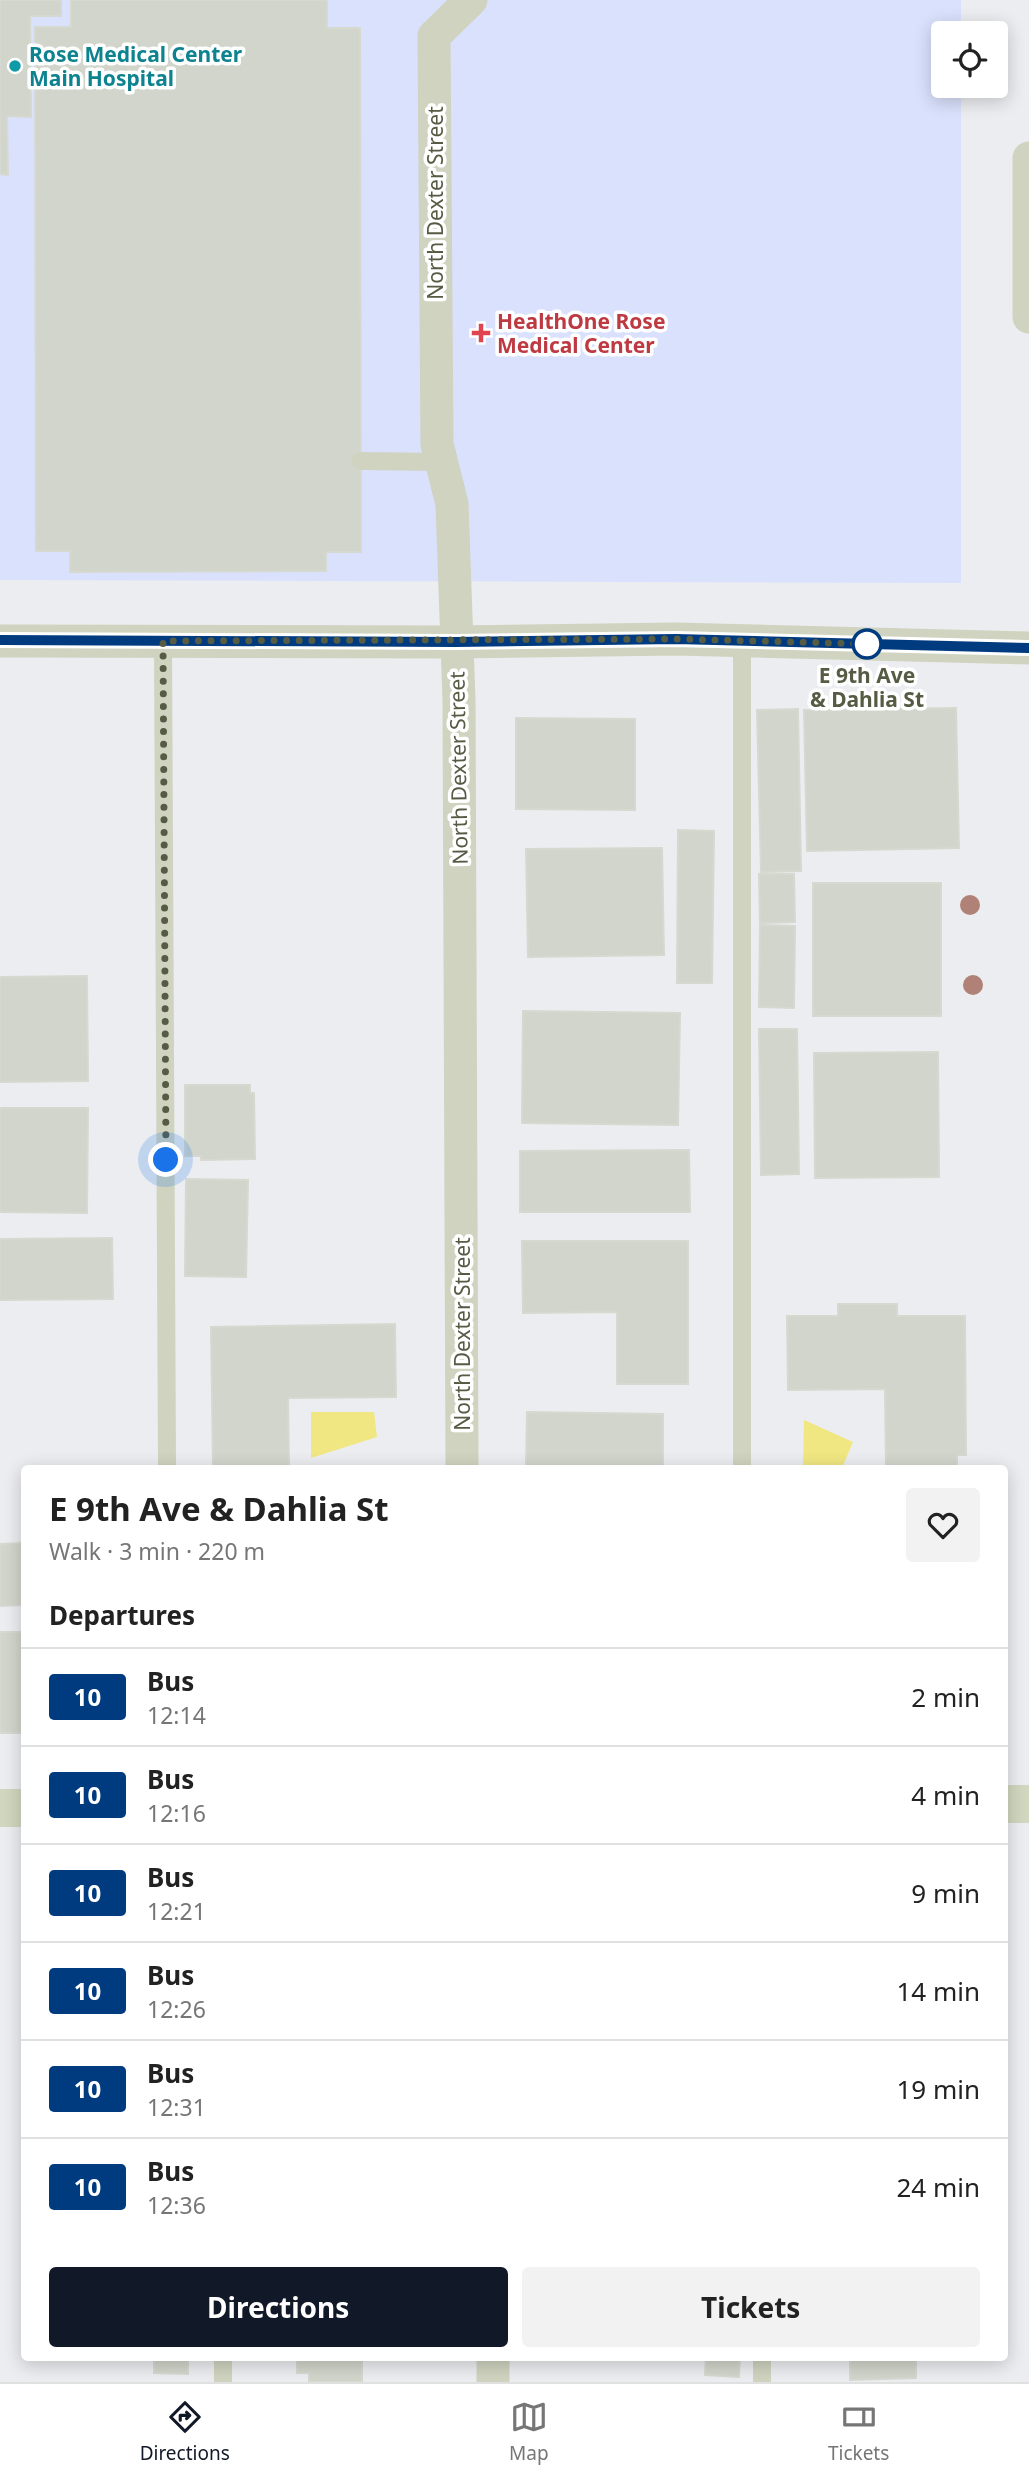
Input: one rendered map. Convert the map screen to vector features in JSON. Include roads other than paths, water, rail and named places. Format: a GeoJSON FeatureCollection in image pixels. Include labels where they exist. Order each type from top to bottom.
{"type":"FeatureCollection","features":[{"type":"Feature","properties":{"kind":"street","name":"North Dexter Street"},"geometry":{"type":"LineString","coordinates":[[462,1465],[459,700],[455,642],[453,504],[437,444],[434,36],[471,0]]}},
{"type":"Feature","properties":{"kind":"street"},"geometry":{"type":"LineString","coordinates":[[1029,158],[1029,317]]}},
{"type":"Feature","properties":{"kind":"street"},"geometry":{"type":"LineString","coordinates":[[0,640],[742,640],[1029,648]]}},
{"type":"Feature","properties":{"kind":"street"},"geometry":{"type":"LineString","coordinates":[[1008,1804],[1029,1804]]}},
{"type":"Feature","properties":{"kind":"street"},"geometry":{"type":"LineString","coordinates":[[0,1808],[21,1808]]}},
{"type":"Feature","properties":{"kind":"street"},"geometry":{"type":"LineString","coordinates":[[493,2361],[493,2382]]}},
{"type":"Feature","properties":{"kind":"lane"},"geometry":{"type":"LineString","coordinates":[[361,461],[441,462]]}},
{"type":"Feature","properties":{"kind":"lane"},"geometry":{"type":"LineString","coordinates":[[742,640],[742,1465]]}},
{"type":"Feature","properties":{"kind":"lane"},"geometry":{"type":"LineString","coordinates":[[163,641],[167,1465]]}},
{"type":"Feature","properties":{"kind":"lane"},"geometry":{"type":"LineString","coordinates":[[223,2361],[223,2382]]}},
{"type":"Feature","properties":{"kind":"lane"},"geometry":{"type":"LineString","coordinates":[[762,2361],[762,2382]]}},
{"type":"Feature","properties":{"kind":"place","name":"Rose Medical Center Main Hospital"},"geometry":{"type":"Point","coordinates":[15,66]}},
{"type":"Feature","properties":{"kind":"place","name":"HealthOne Rose Medical Center"},"geometry":{"type":"Point","coordinates":[481,333]}},
{"type":"Feature","properties":{"kind":"place","name":"E 9th Ave & Dahlia St"},"geometry":{"type":"Point","coordinates":[867,644]}}]}
